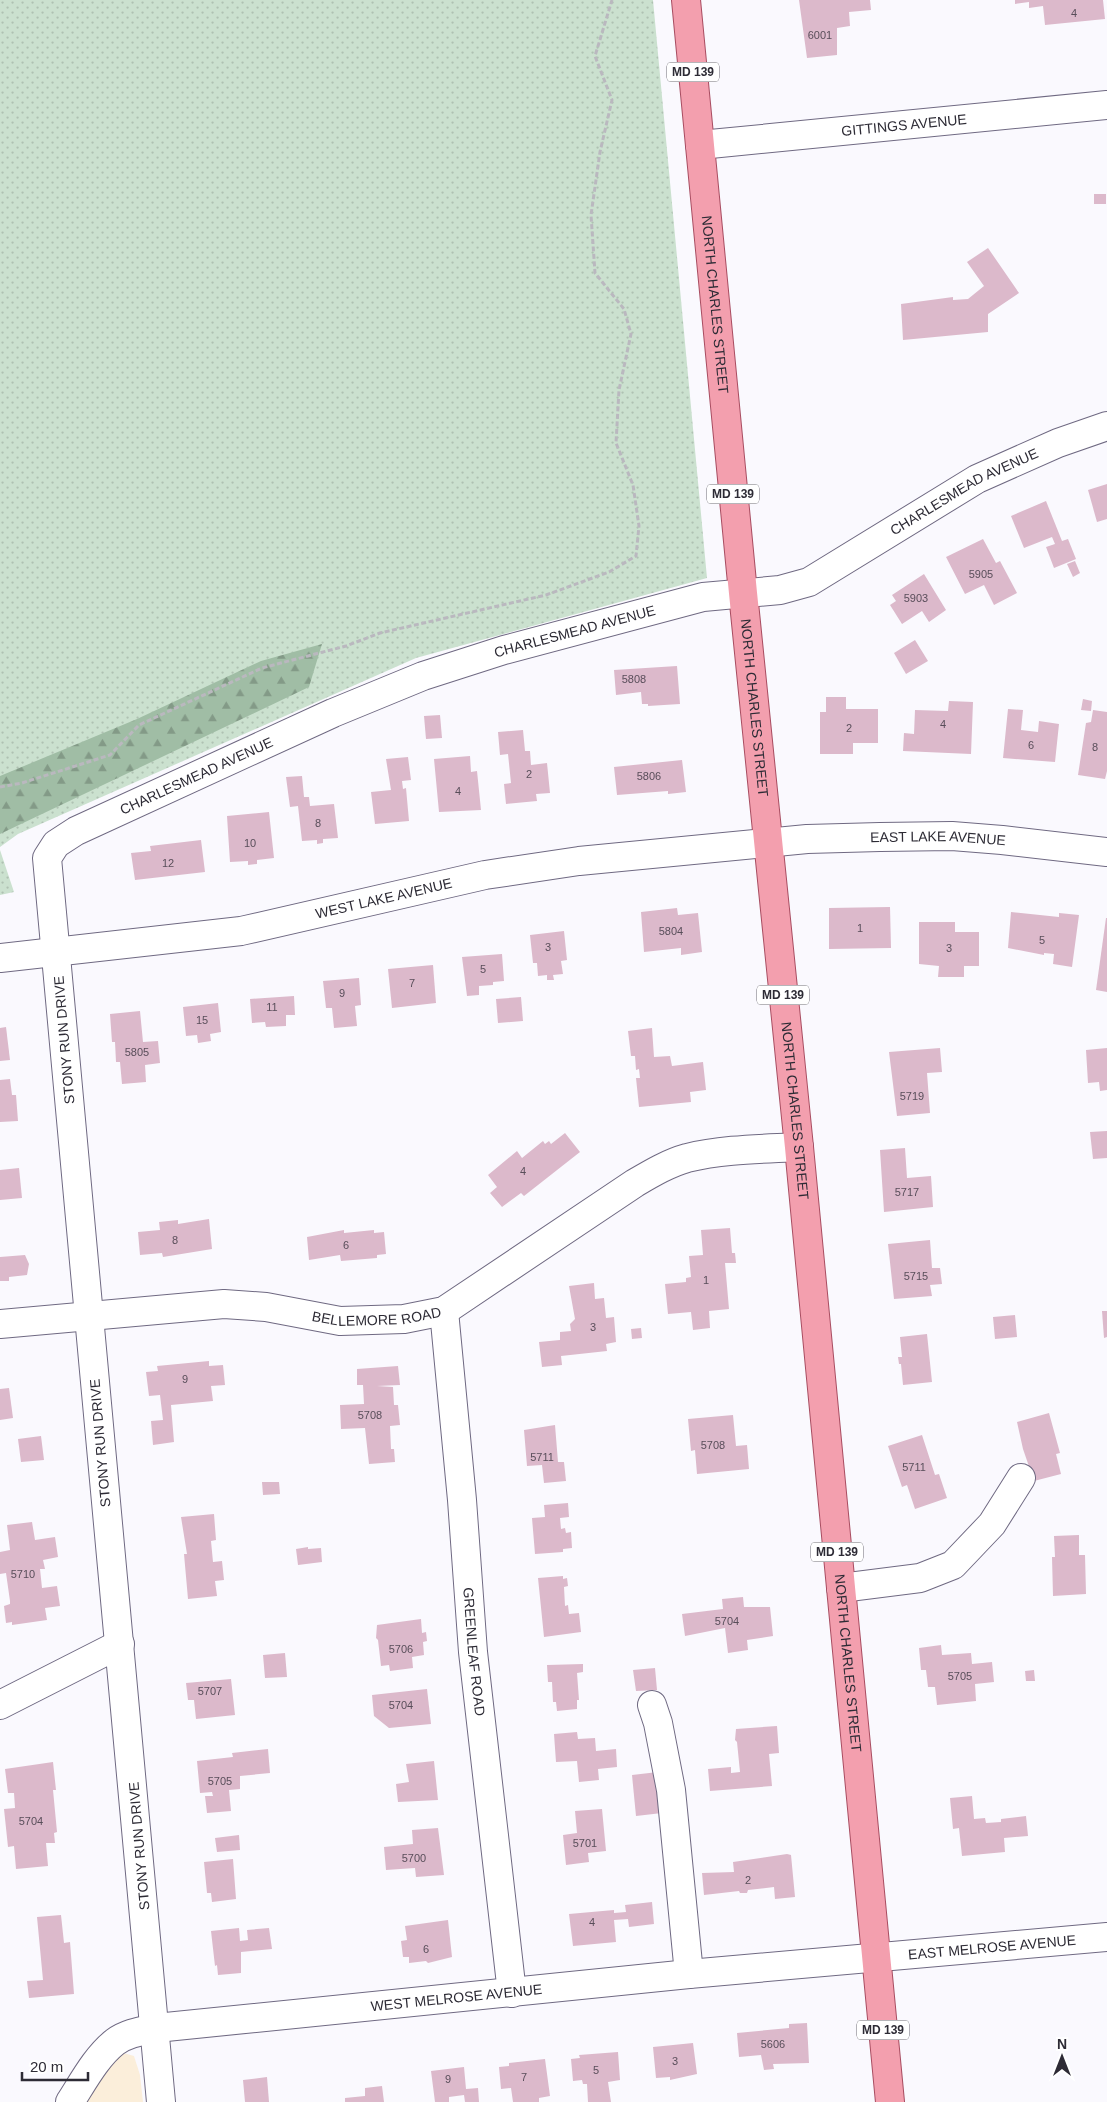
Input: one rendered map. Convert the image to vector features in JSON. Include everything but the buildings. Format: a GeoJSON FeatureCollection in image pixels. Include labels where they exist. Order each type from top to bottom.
{"type":"FeatureCollection","features":[{"type":"Feature","properties":{"kind":"main road","name":"NORTH CHARLES STREET"},"geometry":{"type":"LineString","coordinates":[[686,0],[743,594],[799,1147],[890,2102]]}},
{"type":"Feature","properties":{"kind":"street","name":"GITTINGS AVENUE"},"geometry":{"type":"LineString","coordinates":[[700,145],[1107,105]]}},
{"type":"Feature","properties":{"kind":"street","name":"CHARLESMEAD AVENUE"},"geometry":{"type":"LineString","coordinates":[[47,858],[56,844],[76,831],[333,713],[423,676],[504,650],[703,597],[780,590],[809,582],[977,480],[1058,443],[1107,426]]}},
{"type":"Feature","properties":{"kind":"street","name":"EAST LAKE AVENUE"},"geometry":{"type":"LineString","coordinates":[[768,843],[834,838],[952,836],[1055,845],[1107,852]]}},
{"type":"Feature","properties":{"kind":"street","name":"WEST LAKE AVENUE"},"geometry":{"type":"LineString","coordinates":[[0,958],[241,931],[518,869],[578,861],[768,843]]}},
{"type":"Feature","properties":{"kind":"street","name":"STONY RUN DRIVE"},"geometry":{"type":"LineString","coordinates":[[47,858],[88,1316],[156,2028],[161,2102]]}},
{"type":"Feature","properties":{"kind":"street","name":"BELLEMORE ROAD"},"geometry":{"type":"LineString","coordinates":[[0,1324],[224,1304],[266,1307],[340,1321],[404,1319],[444,1311],[612,1198],[662,1168],[687,1158],[706,1155],[799,1147]]}},
{"type":"Feature","properties":{"kind":"street","name":"GREENLEAF ROAD"},"geometry":{"type":"LineString","coordinates":[[444,1311],[462,1500],[473,1652],[512,1993]]}},
{"type":"Feature","properties":{"kind":"street"},"geometry":{"type":"LineString","coordinates":[[840,1588],[920,1578],[953,1565],[992,1524],[1021,1478]]}},
{"type":"Feature","properties":{"kind":"street"},"geometry":{"type":"LineString","coordinates":[[0,1705],[120,1644]]}},
{"type":"Feature","properties":{"kind":"street"},"geometry":{"type":"LineString","coordinates":[[652,1705],[658,1723],[671,1790],[689,1974]]}},
{"type":"Feature","properties":{"kind":"street","name":"EAST MELROSE AVENUE"},"geometry":{"type":"LineString","coordinates":[[876,1957],[1107,1937]]}},
{"type":"Feature","properties":{"kind":"street","name":"WEST MELROSE AVENUE"},"geometry":{"type":"LineString","coordinates":[[70,2102],[90,2070],[115,2042],[135,2032],[156,2028],[876,1957]]}},
{"type":"Feature","properties":{"kind":"path"},"geometry":{"type":"LineString","coordinates":[[0,786],[22,783],[110,755],[139,725],[262,668],[346,646],[380,633],[546,595],[609,572],[636,556],[639,526],[633,485],[616,443],[619,390],[630,334],[624,309],[595,273],[591,214],[600,152],[612,100],[596,56],[612,0]]}},
{"type":"Feature","properties":{"kind":"shaded area"},"geometry":{"type":"Polygon","coordinates":[[[120,2052],[134,2056],[140,2075],[143,2102],[81,2102],[120,2052]]]}},
{"type":"Feature","properties":{"kind":"green space"},"geometry":{"type":"Polygon","coordinates":[[[0,0],[653,0],[707,578],[416,658],[18,834],[0,847],[0,0]]]}},
{"type":"Feature","properties":{"kind":"green space"},"geometry":{"type":"Polygon","coordinates":[[[322,644],[309,687],[0,834],[0,776],[137,719],[261,661],[322,644]]]}},
{"type":"Feature","properties":{"kind":"green space"},"geometry":{"type":"Polygon","coordinates":[[[0,850],[14,892],[0,895],[0,850]]]}}]}
